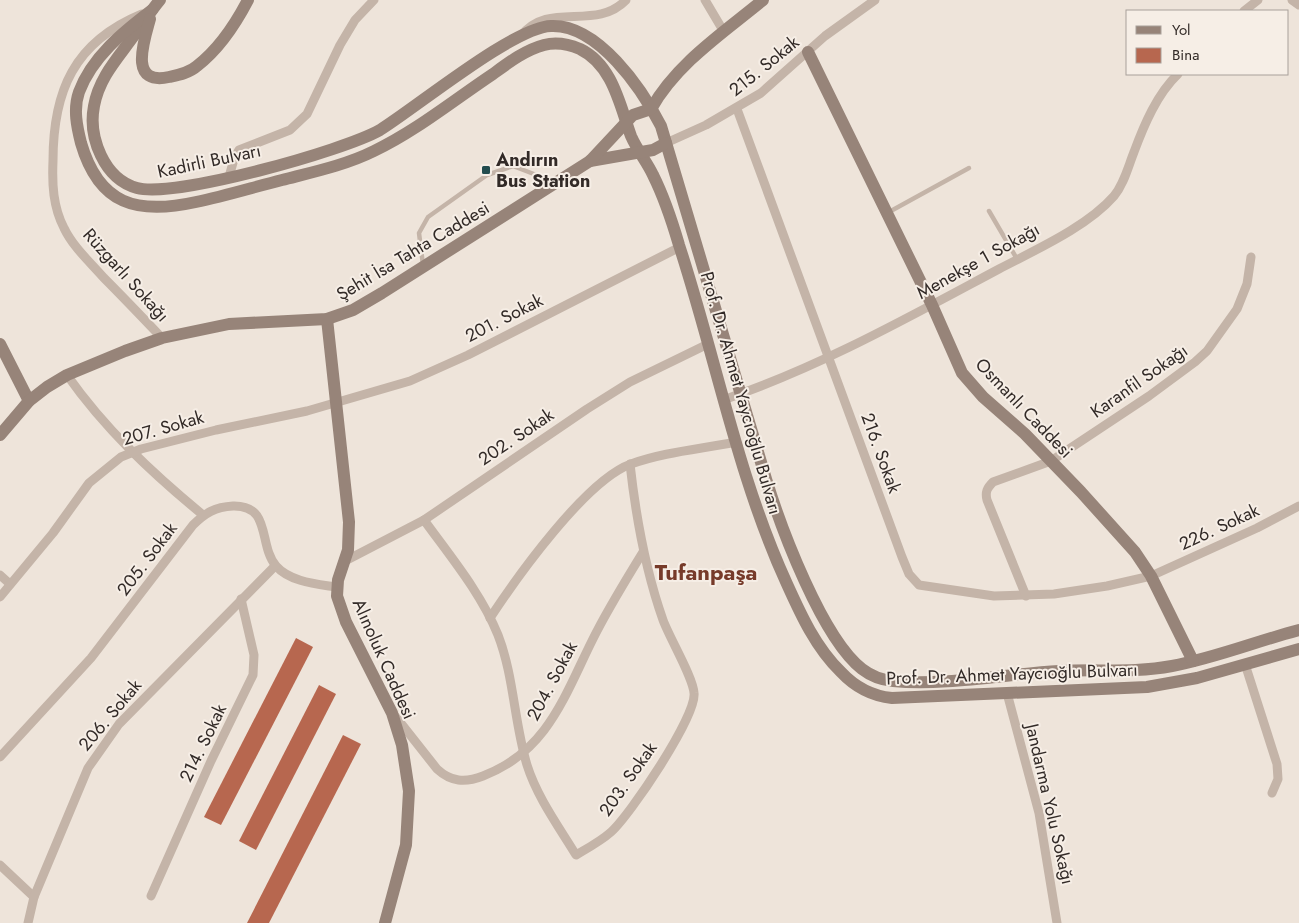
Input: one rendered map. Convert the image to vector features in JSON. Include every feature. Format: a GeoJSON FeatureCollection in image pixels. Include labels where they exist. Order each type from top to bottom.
{"type":"FeatureCollection","features":[{"type":"Feature","properties":{"kind":"main road"},"geometry":{"type":"LineString","coordinates":[[156,5],[143,43],[142,65],[146,74],[156,79],[162,79],[186,72],[202,63],[228,33],[248,0]]}},
{"type":"Feature","properties":{"kind":"main road"},"geometry":{"type":"LineString","coordinates":[[626,120],[638,112],[651,109],[674,75],[763,0]]}},
{"type":"Feature","properties":{"kind":"main road","name":"Kadirli Bulvarı"},"geometry":{"type":"LineString","coordinates":[[156,5],[108,48],[87,77],[76,108],[82,147],[95,175],[103,187],[115,198],[138,205],[164,207],[199,202],[320,170],[370,153],[408,131],[531,49],[550,43],[578,48],[594,59],[614,89],[631,137],[639,151]]}},
{"type":"Feature","properties":{"kind":"main road","name":"Kadirli Bulvarı"},"geometry":{"type":"LineString","coordinates":[[156,5],[104,76],[97,95],[93,124],[102,156],[112,174],[135,188],[149,190],[175,189],[321,153],[360,140],[382,128],[521,36],[548,26],[572,28],[582,33],[609,55],[629,77],[651,109],[661,126],[666,143]]}},
{"type":"Feature","properties":{"kind":"main road","name":"Osmanlı Caddesi"},"geometry":{"type":"LineString","coordinates":[[808,52],[967,379],[1051,461],[1108,521],[1151,576],[1193,661]]}},
{"type":"Feature","properties":{"kind":"main road","name":"Şehit İsa Tahta Caddesi"},"geometry":{"type":"LineString","coordinates":[[0,435],[29,401],[67,375],[162,338],[229,324],[327,319],[353,310],[590,161],[626,120]]}},
{"type":"Feature","properties":{"kind":"main road"},"geometry":{"type":"LineString","coordinates":[[639,151],[653,150],[666,143]]}},
{"type":"Feature","properties":{"kind":"main road","name":"Prof. Dr. Ahmet Yaycıoğlu Bulvarı"},"geometry":{"type":"LineString","coordinates":[[666,143],[775,507],[814,600],[842,648],[871,674],[891,681],[919,682],[1060,671],[1151,668],[1193,661],[1299,630]]}},
{"type":"Feature","properties":{"kind":"main road","name":"Şehit İsa Tahta Caddesi"},"geometry":{"type":"LineString","coordinates":[[590,161],[639,151]]}},
{"type":"Feature","properties":{"kind":"main road","name":"Prof. Dr. Ahmet Yaycıoğlu Bulvarı"},"geometry":{"type":"LineString","coordinates":[[639,151],[661,192],[680,247],[752,500],[771,550],[805,620],[828,657],[840,671],[860,688],[881,697],[915,698],[1147,687],[1197,678],[1299,650]]}},
{"type":"Feature","properties":{"kind":"main road","name":"Alınoluk Caddesi"},"geometry":{"type":"LineString","coordinates":[[327,319],[349,522],[345,561],[336,587],[340,608],[346,622],[392,713],[406,767],[409,810],[406,845],[385,923]]}},
{"type":"Feature","properties":{"kind":"main road"},"geometry":{"type":"LineString","coordinates":[[0,344],[29,401]]}},
{"type":"Feature","properties":{"kind":"street"},"geometry":{"type":"LineString","coordinates":[[229,177],[234,159],[239,150],[290,130],[307,114],[346,34],[360,14],[374,0]]}},
{"type":"Feature","properties":{"kind":"street"},"geometry":{"type":"LineString","coordinates":[[521,36],[528,22],[535,16],[545,12],[564,8],[607,11],[615,9],[626,0]]}},
{"type":"Feature","properties":{"kind":"street"},"geometry":{"type":"LineString","coordinates":[[705,0],[724,32]]}},
{"type":"Feature","properties":{"kind":"street","name":"215. Sokak"},"geometry":{"type":"LineString","coordinates":[[666,143],[737,109],[774,83],[838,26],[875,0]]}},
{"type":"Feature","properties":{"kind":"street"},"geometry":{"type":"LineString","coordinates":[[1245,10],[1258,0]]}},
{"type":"Feature","properties":{"kind":"street"},"geometry":{"type":"LineString","coordinates":[[1292,0],[1299,5]]}},
{"type":"Feature","properties":{"kind":"street","name":"Rüzgarlı Sokağı"},"geometry":{"type":"LineString","coordinates":[[156,5],[126,20],[96,40],[68,77],[57,106],[52,184],[59,217],[73,242],[162,338]]}},
{"type":"Feature","properties":{"kind":"street","name":"Menekşe 1 Sokağı"},"geometry":{"type":"LineString","coordinates":[[723,400],[829,358],[932,305],[1074,227],[1114,196],[1121,185],[1139,139],[1155,107],[1167,87],[1177,75]]}},
{"type":"Feature","properties":{"kind":"street","name":"216. Sokak"},"geometry":{"type":"LineString","coordinates":[[737,109],[902,557],[913,580],[919,585],[963,593],[1026,596],[1107,586],[1151,576]]}},
{"type":"Feature","properties":{"kind":"street","name":"201. Sokak"},"geometry":{"type":"LineString","coordinates":[[336,401],[386,389],[436,371],[680,247]]}},
{"type":"Feature","properties":{"kind":"street","name":"Karanfil Sokağı"},"geometry":{"type":"LineString","coordinates":[[1026,596],[986,494],[993,482],[1051,461],[1185,371],[1207,351],[1238,309],[1247,284],[1251,257]]}},
{"type":"Feature","properties":{"kind":"street","name":"202. Sokak"},"geometry":{"type":"LineString","coordinates":[[345,561],[424,520],[613,393],[646,373],[708,344]]}},
{"type":"Feature","properties":{"kind":"street"},"geometry":{"type":"LineString","coordinates":[[67,375],[98,415],[131,452],[203,515]]}},
{"type":"Feature","properties":{"kind":"street","name":"207. Sokak"},"geometry":{"type":"LineString","coordinates":[[0,597],[53,533],[89,483],[110,464],[131,452],[224,428],[292,415],[336,401]]}},
{"type":"Feature","properties":{"kind":"street"},"geometry":{"type":"LineString","coordinates":[[490,618],[521,573],[560,525],[603,482],[630,464],[736,442]]}},
{"type":"Feature","properties":{"kind":"street","name":"203. Sokak"},"geometry":{"type":"LineString","coordinates":[[424,520],[478,595],[490,618],[504,653],[528,765],[542,797],[576,855],[612,831],[643,791],[689,713],[694,694],[663,620],[643,552],[630,464]]}},
{"type":"Feature","properties":{"kind":"street","name":"205. Sokak"},"geometry":{"type":"LineString","coordinates":[[0,757],[91,658],[193,525],[203,515],[212,509],[226,507],[240,506],[251,510],[258,517],[275,566]]}},
{"type":"Feature","properties":{"kind":"street","name":"226. Sokak"},"geometry":{"type":"LineString","coordinates":[[1151,576],[1257,528],[1299,506]]}},
{"type":"Feature","properties":{"kind":"street","name":"204. Sokak"},"geometry":{"type":"LineString","coordinates":[[392,713],[437,769],[445,776],[456,781],[478,778],[496,771],[536,743],[553,720],[596,632],[643,552]]}},
{"type":"Feature","properties":{"kind":"street"},"geometry":{"type":"LineString","coordinates":[[275,566],[306,582],[336,587]]}},
{"type":"Feature","properties":{"kind":"street","name":"206. Sokak"},"geometry":{"type":"LineString","coordinates":[[28,923],[34,897],[80,786],[97,752],[119,724],[275,566]]}},
{"type":"Feature","properties":{"kind":"street"},"geometry":{"type":"LineString","coordinates":[[0,575],[10,584]]}},
{"type":"Feature","properties":{"kind":"street","name":"214. Sokak"},"geometry":{"type":"LineString","coordinates":[[151,896],[210,761],[253,675],[254,655],[241,599]]}},
{"type":"Feature","properties":{"kind":"street"},"geometry":{"type":"LineString","coordinates":[[1245,664],[1277,764],[1278,779],[1272,793]]}},
{"type":"Feature","properties":{"kind":"street","name":"Jandarma Yolu Sokağı"},"geometry":{"type":"LineString","coordinates":[[1007,693],[1039,813],[1057,923]]}},
{"type":"Feature","properties":{"kind":"street"},"geometry":{"type":"LineString","coordinates":[[0,865],[34,897]]}},
{"type":"Feature","properties":{"kind":"lane"},"geometry":{"type":"LineString","coordinates":[[423,267],[419,233],[428,217],[487,175],[513,166],[556,182]]}},
{"type":"Feature","properties":{"kind":"lane"},"geometry":{"type":"LineString","coordinates":[[887,213],[969,168]]}},
{"type":"Feature","properties":{"kind":"lane"},"geometry":{"type":"LineString","coordinates":[[989,211],[1016,259]]}},
{"type":"Feature","properties":{"kind":"building"},"geometry":{"type":"Polygon","coordinates":[[[296,638],[313,647],[221,825],[204,817],[296,638]]]}},
{"type":"Feature","properties":{"kind":"building"},"geometry":{"type":"Polygon","coordinates":[[[319,685],[336,694],[256,850],[239,841],[319,685]]]}},
{"type":"Feature","properties":{"kind":"building"},"geometry":{"type":"Polygon","coordinates":[[[343,735],[361,744],[269,923],[247,923],[343,735]]]}},
{"type":"Feature","properties":{"kind":"place","name":"Andırın Bus Station"},"geometry":{"type":"Point","coordinates":[486,170]}},
{"type":"Feature","properties":{"kind":"district","name":"Tufanpaşa"},"geometry":{"type":"Point","coordinates":[706,572]}}]}
